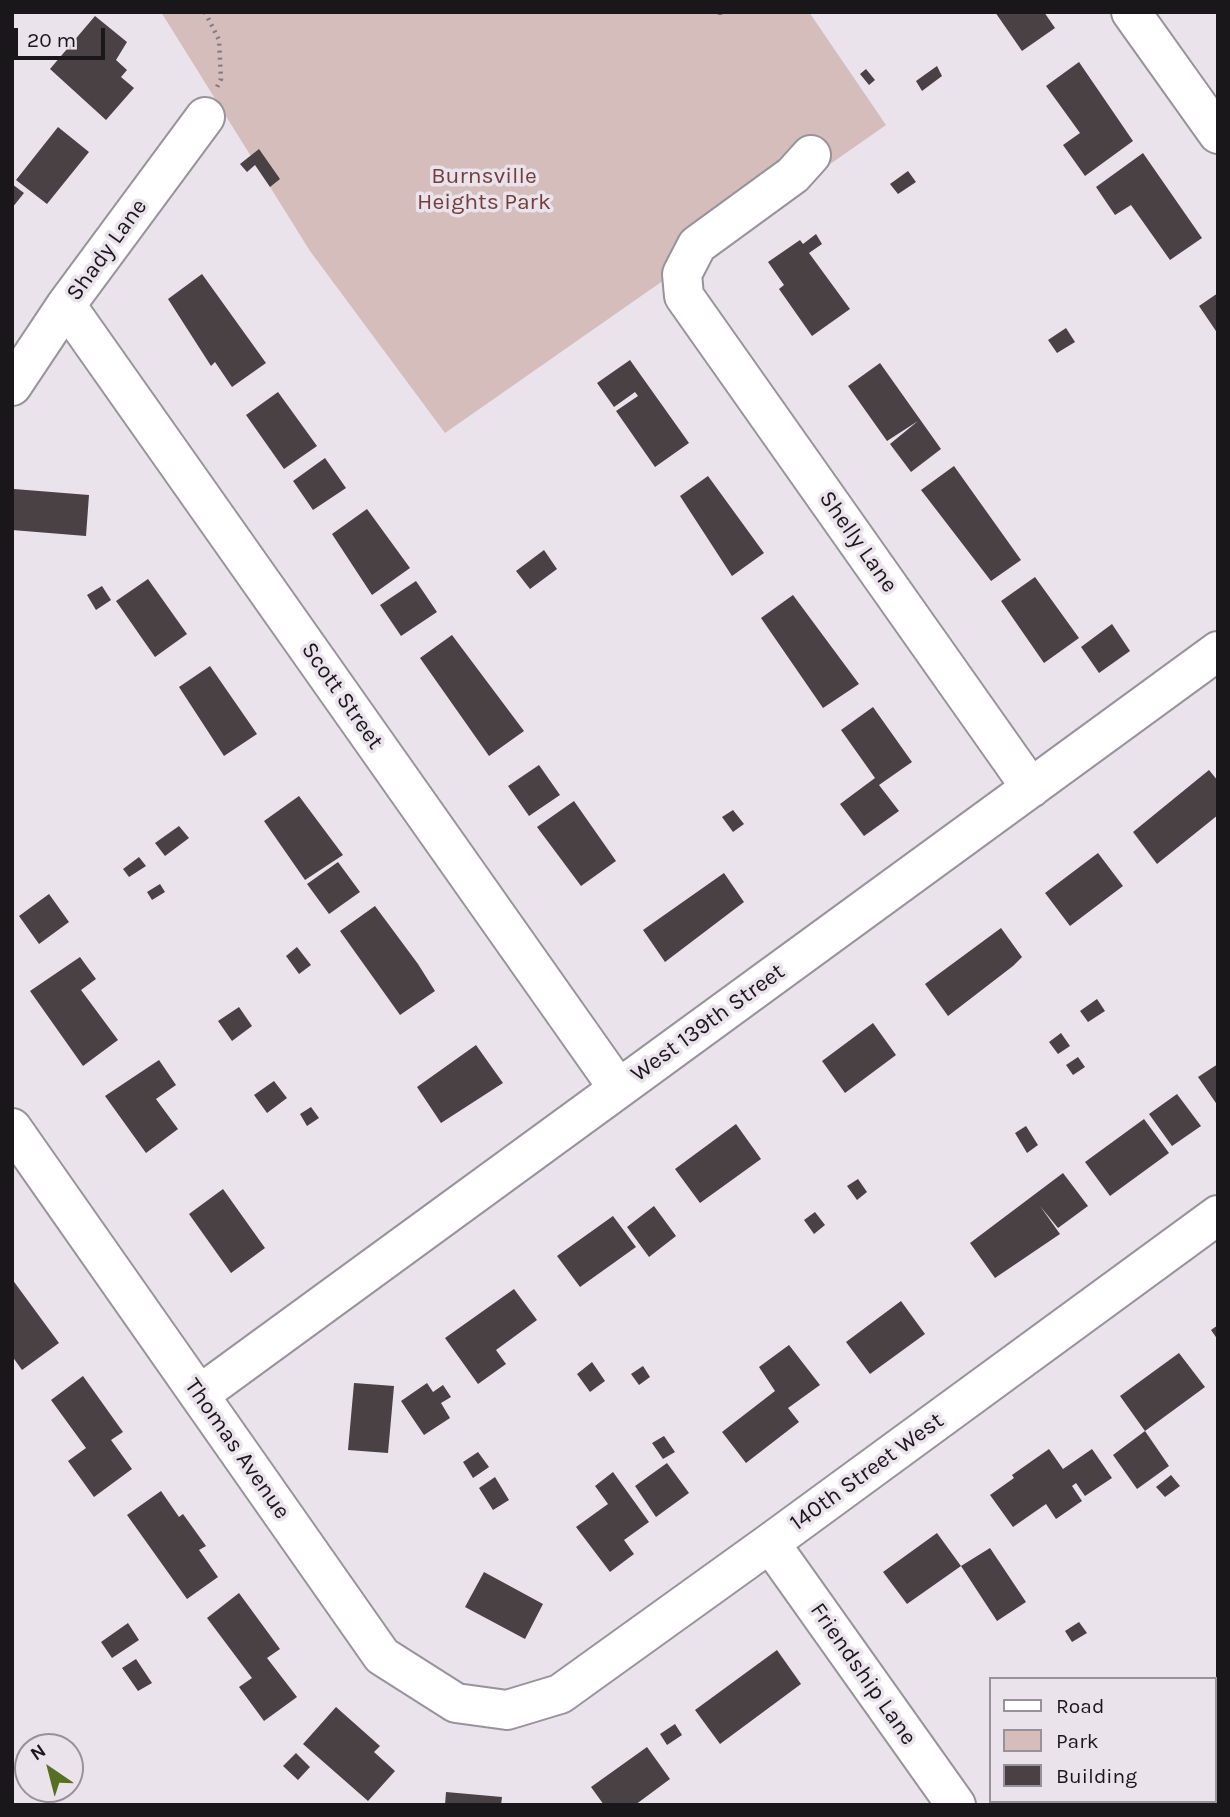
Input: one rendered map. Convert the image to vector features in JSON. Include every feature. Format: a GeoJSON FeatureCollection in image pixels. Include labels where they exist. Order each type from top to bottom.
{"type":"FeatureCollection","features":[{"type":"Feature","properties":{"kind":"street"},"geometry":{"type":"LineString","coordinates":[[1131,12],[1218,134]]}},
{"type":"Feature","properties":{"kind":"street","name":"Shady Lane"},"geometry":{"type":"LineString","coordinates":[[12,386],[66,305],[205,117]]}},
{"type":"Feature","properties":{"kind":"street","name":"Shelly Lane"},"geometry":{"type":"LineString","coordinates":[[811,155],[793,175],[697,245],[682,274],[684,296],[1031,788]]}},
{"type":"Feature","properties":{"kind":"street","name":"Scott Street"},"geometry":{"type":"LineString","coordinates":[[66,305],[618,1088]]}},
{"type":"Feature","properties":{"kind":"street","name":"West 139th Street"},"geometry":{"type":"LineString","coordinates":[[199,1395],[1218,651]]}},
{"type":"Feature","properties":{"kind":"street","name":"Thomas Avenue"},"geometry":{"type":"LineString","coordinates":[[12,1128],[382,1656],[456,1703],[507,1710]]}},
{"type":"Feature","properties":{"kind":"street","name":"140th Street West"},"geometry":{"type":"LineString","coordinates":[[507,1710],[560,1694],[1218,1215]]}},
{"type":"Feature","properties":{"kind":"street","name":"Friendship Lane"},"geometry":{"type":"LineString","coordinates":[[770,1543],[956,1805]]}},
{"type":"Feature","properties":{"kind":"path"},"geometry":{"type":"LineString","coordinates":[[205,12],[219,40],[220,79],[205,117]]}},
{"type":"Feature","properties":{"kind":"green space","name":"Burnsville Heights Park"},"geometry":{"type":"Polygon","coordinates":[[[161,12],[809,12],[886,125],[445,433],[310,251],[161,12]]]}},
{"type":"Feature","properties":{"kind":"building"},"geometry":{"type":"Polygon","coordinates":[[[995,12],[1044,12],[1055,28],[1022,51],[995,12]]]}},
{"type":"Feature","properties":{"kind":"building"},"geometry":{"type":"Polygon","coordinates":[[[95,16],[127,42],[116,60],[127,70],[121,77],[134,88],[106,120],[50,69],[95,16]]]}},
{"type":"Feature","properties":{"kind":"building"},"geometry":{"type":"Polygon","coordinates":[[[1079,62],[1133,141],[1085,176],[1063,145],[1080,133],[1046,86],[1079,62]]]}},
{"type":"Feature","properties":{"kind":"building"},"geometry":{"type":"Polygon","coordinates":[[[937,66],[942,76],[922,91],[916,81],[937,66]]]}},
{"type":"Feature","properties":{"kind":"building"},"geometry":{"type":"Polygon","coordinates":[[[866,69],[875,80],[869,85],[860,74],[866,69]]]}},
{"type":"Feature","properties":{"kind":"building"},"geometry":{"type":"Polygon","coordinates":[[[58,127],[89,152],[47,204],[16,180],[58,127]]]}},
{"type":"Feature","properties":{"kind":"building"},"geometry":{"type":"Polygon","coordinates":[[[259,149],[280,179],[270,187],[255,165],[247,172],[240,164],[259,149]]]}},
{"type":"Feature","properties":{"kind":"building"},"geometry":{"type":"Polygon","coordinates":[[[1143,153],[1202,238],[1170,260],[1131,205],[1115,215],[1096,187],[1143,153]]]}},
{"type":"Feature","properties":{"kind":"building"},"geometry":{"type":"Polygon","coordinates":[[[908,171],[916,182],[898,194],[890,184],[908,171]]]}},
{"type":"Feature","properties":{"kind":"building"},"geometry":{"type":"Polygon","coordinates":[[[12,184],[24,193],[12,208],[12,184]]]}},
{"type":"Feature","properties":{"kind":"building"},"geometry":{"type":"Polygon","coordinates":[[[816,234],[822,244],[809,253],[850,309],[812,336],[779,289],[784,285],[768,262],[800,240],[803,244],[816,234]]]}},
{"type":"Feature","properties":{"kind":"building"},"geometry":{"type":"Polygon","coordinates":[[[202,274],[266,363],[232,387],[215,362],[211,366],[168,299],[202,274]]]}},
{"type":"Feature","properties":{"kind":"building"},"geometry":{"type":"Polygon","coordinates":[[[1218,293],[1218,334],[1199,306],[1218,293]]]}},
{"type":"Feature","properties":{"kind":"building"},"geometry":{"type":"Polygon","coordinates":[[[1066,328],[1075,342],[1057,353],[1048,340],[1066,328]]]}},
{"type":"Feature","properties":{"kind":"building"},"geometry":{"type":"Polygon","coordinates":[[[630,360],[689,443],[655,467],[616,411],[638,396],[635,392],[614,407],[597,383],[630,360]]]}},
{"type":"Feature","properties":{"kind":"building"},"geometry":{"type":"Polygon","coordinates":[[[880,363],[941,449],[911,472],[890,444],[918,421],[887,441],[848,386],[880,363]]]}},
{"type":"Feature","properties":{"kind":"building"},"geometry":{"type":"Polygon","coordinates":[[[278,392],[317,446],[284,469],[246,415],[278,392]]]}},
{"type":"Feature","properties":{"kind":"building"},"geometry":{"type":"Polygon","coordinates":[[[325,458],[346,488],[313,510],[293,481],[325,458]]]}},
{"type":"Feature","properties":{"kind":"building"},"geometry":{"type":"Polygon","coordinates":[[[954,466],[1021,560],[991,581],[921,490],[954,466]]]}},
{"type":"Feature","properties":{"kind":"building"},"geometry":{"type":"Polygon","coordinates":[[[708,476],[764,553],[732,576],[680,496],[708,476]]]}},
{"type":"Feature","properties":{"kind":"building"},"geometry":{"type":"Polygon","coordinates":[[[14,489],[89,495],[86,536],[12,530],[14,489]]]}},
{"type":"Feature","properties":{"kind":"building"},"geometry":{"type":"Polygon","coordinates":[[[367,509],[410,568],[372,595],[332,534],[367,509]]]}},
{"type":"Feature","properties":{"kind":"building"},"geometry":{"type":"Polygon","coordinates":[[[544,550],[557,569],[530,589],[516,571],[544,550]]]}},
{"type":"Feature","properties":{"kind":"building"},"geometry":{"type":"Polygon","coordinates":[[[1035,577],[1079,638],[1044,663],[1001,601],[1035,577]]]}},
{"type":"Feature","properties":{"kind":"building"},"geometry":{"type":"Polygon","coordinates":[[[148,579],[187,634],[155,657],[116,601],[148,579]]]}},
{"type":"Feature","properties":{"kind":"building"},"geometry":{"type":"Polygon","coordinates":[[[416,581],[437,612],[401,636],[380,605],[416,581]]]}},
{"type":"Feature","properties":{"kind":"building"},"geometry":{"type":"Polygon","coordinates":[[[102,586],[111,600],[96,610],[87,595],[102,586]]]}},
{"type":"Feature","properties":{"kind":"building"},"geometry":{"type":"Polygon","coordinates":[[[793,595],[859,684],[823,708],[761,618],[793,595]]]}},
{"type":"Feature","properties":{"kind":"building"},"geometry":{"type":"Polygon","coordinates":[[[1112,624],[1130,651],[1099,673],[1081,647],[1112,624]]]}},
{"type":"Feature","properties":{"kind":"building"},"geometry":{"type":"Polygon","coordinates":[[[452,635],[524,731],[489,756],[420,658],[452,635]]]}},
{"type":"Feature","properties":{"kind":"building"},"geometry":{"type":"Polygon","coordinates":[[[210,666],[257,734],[224,756],[179,687],[210,666]]]}},
{"type":"Feature","properties":{"kind":"building"},"geometry":{"type":"Polygon","coordinates":[[[873,707],[912,762],[879,785],[899,811],[864,836],[840,804],[875,778],[841,730],[873,707]]]}},
{"type":"Feature","properties":{"kind":"building"},"geometry":{"type":"Polygon","coordinates":[[[539,765],[560,795],[529,816],[508,786],[539,765]]]}},
{"type":"Feature","properties":{"kind":"building"},"geometry":{"type":"Polygon","coordinates":[[[1209,770],[1218,781],[1218,815],[1157,864],[1133,832],[1209,770]]]}},
{"type":"Feature","properties":{"kind":"building"},"geometry":{"type":"Polygon","coordinates":[[[299,796],[343,855],[305,880],[264,821],[299,796]]]}},
{"type":"Feature","properties":{"kind":"building"},"geometry":{"type":"Polygon","coordinates":[[[574,801],[616,861],[581,886],[537,827],[574,801]]]}},
{"type":"Feature","properties":{"kind":"building"},"geometry":{"type":"Polygon","coordinates":[[[733,810],[744,824],[733,832],[722,817],[733,810]]]}},
{"type":"Feature","properties":{"kind":"building"},"geometry":{"type":"Polygon","coordinates":[[[179,826],[189,838],[165,856],[155,843],[179,826]]]}},
{"type":"Feature","properties":{"kind":"building"},"geometry":{"type":"Polygon","coordinates":[[[1098,853],[1123,886],[1070,926],[1045,893],[1098,853]]]}},
{"type":"Feature","properties":{"kind":"building"},"geometry":{"type":"Polygon","coordinates":[[[139,857],[146,866],[129,877],[123,869],[139,857]]]}},
{"type":"Feature","properties":{"kind":"building"},"geometry":{"type":"Polygon","coordinates":[[[338,862],[360,892],[329,914],[307,884],[338,862]]]}},
{"type":"Feature","properties":{"kind":"building"},"geometry":{"type":"Polygon","coordinates":[[[724,873],[744,902],[665,962],[643,930],[724,873]]]}},
{"type":"Feature","properties":{"kind":"building"},"geometry":{"type":"Polygon","coordinates":[[[160,884],[165,892],[152,900],[147,892],[160,884]]]}},
{"type":"Feature","properties":{"kind":"building"},"geometry":{"type":"Polygon","coordinates":[[[49,894],[69,922],[39,944],[19,916],[49,894]]]}},
{"type":"Feature","properties":{"kind":"building"},"geometry":{"type":"Polygon","coordinates":[[[375,906],[435,991],[400,1015],[340,931],[375,906]]]}},
{"type":"Feature","properties":{"kind":"building"},"geometry":{"type":"Polygon","coordinates":[[[1001,928],[1022,957],[948,1016],[925,984],[1001,928]]]}},
{"type":"Feature","properties":{"kind":"building"},"geometry":{"type":"Polygon","coordinates":[[[297,947],[311,965],[299,974],[286,956],[297,947]]]}},
{"type":"Feature","properties":{"kind":"building"},"geometry":{"type":"Polygon","coordinates":[[[80,957],[96,979],[81,990],[118,1040],[83,1066],[30,991],[80,957]]]}},
{"type":"Feature","properties":{"kind":"building"},"geometry":{"type":"Polygon","coordinates":[[[1097,999],[1105,1011],[1088,1022],[1080,1011],[1097,999]]]}},
{"type":"Feature","properties":{"kind":"building"},"geometry":{"type":"Polygon","coordinates":[[[239,1007],[252,1026],[232,1041],[218,1021],[239,1007]]]}},
{"type":"Feature","properties":{"kind":"building"},"geometry":{"type":"Polygon","coordinates":[[[873,1023],[896,1055],[845,1093],[822,1061],[873,1023]]]}},
{"type":"Feature","properties":{"kind":"building"},"geometry":{"type":"Polygon","coordinates":[[[1061,1033],[1070,1046],[1058,1054],[1049,1042],[1061,1033]]]}},
{"type":"Feature","properties":{"kind":"building"},"geometry":{"type":"Polygon","coordinates":[[[476,1045],[503,1083],[441,1123],[417,1087],[476,1045]]]}},
{"type":"Feature","properties":{"kind":"building"},"geometry":{"type":"Polygon","coordinates":[[[1078,1057],[1085,1067],[1073,1075],[1066,1065],[1078,1057]]]}},
{"type":"Feature","properties":{"kind":"building"},"geometry":{"type":"Polygon","coordinates":[[[159,1060],[176,1085],[156,1099],[178,1129],[146,1153],[105,1096],[159,1060]]]}},
{"type":"Feature","properties":{"kind":"building"},"geometry":{"type":"Polygon","coordinates":[[[1218,1064],[1218,1106],[1198,1077],[1218,1064]]]}},
{"type":"Feature","properties":{"kind":"building"},"geometry":{"type":"Polygon","coordinates":[[[274,1081],[287,1098],[267,1113],[254,1095],[274,1081]]]}},
{"type":"Feature","properties":{"kind":"building"},"geometry":{"type":"Polygon","coordinates":[[[1177,1094],[1201,1126],[1172,1146],[1149,1114],[1177,1094]]]}},
{"type":"Feature","properties":{"kind":"building"},"geometry":{"type":"Polygon","coordinates":[[[311,1107],[319,1118],[307,1126],[300,1114],[311,1107]]]}},
{"type":"Feature","properties":{"kind":"building"},"geometry":{"type":"Polygon","coordinates":[[[1144,1119],[1169,1153],[1110,1196],[1085,1162],[1144,1119]]]}},
{"type":"Feature","properties":{"kind":"building"},"geometry":{"type":"Polygon","coordinates":[[[736,1124],[761,1159],[700,1203],[675,1169],[736,1124]]]}},
{"type":"Feature","properties":{"kind":"building"},"geometry":{"type":"Polygon","coordinates":[[[1026,1126],[1038,1145],[1027,1153],[1015,1133],[1026,1126]]]}},
{"type":"Feature","properties":{"kind":"building"},"geometry":{"type":"Polygon","coordinates":[[[1063,1173],[1088,1206],[1058,1228],[1040,1206],[1060,1234],[995,1278],[970,1243],[1063,1173]]]}},
{"type":"Feature","properties":{"kind":"building"},"geometry":{"type":"Polygon","coordinates":[[[858,1179],[867,1192],[857,1200],[847,1186],[858,1179]]]}},
{"type":"Feature","properties":{"kind":"building"},"geometry":{"type":"Polygon","coordinates":[[[223,1189],[265,1248],[231,1273],[189,1214],[223,1189]]]}},
{"type":"Feature","properties":{"kind":"building"},"geometry":{"type":"Polygon","coordinates":[[[654,1206],[676,1236],[649,1257],[627,1227],[654,1206]]]}},
{"type":"Feature","properties":{"kind":"building"},"geometry":{"type":"Polygon","coordinates":[[[815,1212],[825,1225],[814,1234],[804,1220],[815,1212]]]}},
{"type":"Feature","properties":{"kind":"building"},"geometry":{"type":"Polygon","coordinates":[[[613,1216],[636,1247],[580,1287],[557,1256],[613,1216]]]}},
{"type":"Feature","properties":{"kind":"building"},"geometry":{"type":"Polygon","coordinates":[[[12,1279],[59,1343],[22,1370],[12,1356],[12,1279]]]}},
{"type":"Feature","properties":{"kind":"building"},"geometry":{"type":"Polygon","coordinates":[[[514,1289],[537,1320],[496,1350],[506,1364],[478,1384],[445,1338],[514,1289]]]}},
{"type":"Feature","properties":{"kind":"building"},"geometry":{"type":"Polygon","coordinates":[[[901,1301],[925,1334],[870,1374],[846,1342],[901,1301]]]}},
{"type":"Feature","properties":{"kind":"building"},"geometry":{"type":"Polygon","coordinates":[[[1218,1325],[1218,1340],[1211,1330],[1218,1325]]]}},
{"type":"Feature","properties":{"kind":"building"},"geometry":{"type":"Polygon","coordinates":[[[789,1345],[820,1385],[788,1408],[799,1422],[746,1463],[722,1432],[775,1391],[759,1367],[789,1345]]]}},
{"type":"Feature","properties":{"kind":"building"},"geometry":{"type":"Polygon","coordinates":[[[1179,1353],[1205,1387],[1145,1431],[1120,1396],[1179,1353]]]}},
{"type":"Feature","properties":{"kind":"building"},"geometry":{"type":"Polygon","coordinates":[[[592,1362],[605,1381],[590,1392],[577,1374],[592,1362]]]}},
{"type":"Feature","properties":{"kind":"building"},"geometry":{"type":"Polygon","coordinates":[[[643,1366],[650,1377],[639,1385],[631,1374],[643,1366]]]}},
{"type":"Feature","properties":{"kind":"building"},"geometry":{"type":"Polygon","coordinates":[[[83,1376],[123,1432],[111,1440],[132,1469],[94,1497],[68,1461],[86,1448],[51,1400],[83,1376]]]}},
{"type":"Feature","properties":{"kind":"building"},"geometry":{"type":"Polygon","coordinates":[[[354,1383],[394,1386],[388,1453],[348,1450],[354,1383]]]}},
{"type":"Feature","properties":{"kind":"building"},"geometry":{"type":"Polygon","coordinates":[[[427,1383],[433,1392],[443,1385],[451,1397],[441,1403],[450,1418],[424,1435],[401,1401],[427,1383]]]}},
{"type":"Feature","properties":{"kind":"building"},"geometry":{"type":"Polygon","coordinates":[[[1145,1431],[1169,1466],[1137,1489],[1113,1455],[1145,1431]]]}},
{"type":"Feature","properties":{"kind":"building"},"geometry":{"type":"Polygon","coordinates":[[[664,1436],[675,1452],[663,1459],[652,1443],[664,1436]]]}},
{"type":"Feature","properties":{"kind":"building"},"geometry":{"type":"Polygon","coordinates":[[[1049,1449],[1063,1469],[1092,1449],[1112,1478],[1085,1496],[1076,1483],[1072,1486],[1082,1501],[1056,1519],[1046,1504],[1013,1527],[990,1495],[1014,1478],[1012,1475],[1049,1449]]]}},
{"type":"Feature","properties":{"kind":"building"},"geometry":{"type":"Polygon","coordinates":[[[478,1452],[489,1467],[473,1478],[463,1462],[478,1452]]]}},
{"type":"Feature","properties":{"kind":"building"},"geometry":{"type":"Polygon","coordinates":[[[667,1463],[689,1493],[656,1517],[635,1486],[667,1463]]]}},
{"type":"Feature","properties":{"kind":"building"},"geometry":{"type":"Polygon","coordinates":[[[613,1472],[649,1522],[624,1540],[634,1554],[610,1572],[576,1527],[608,1504],[595,1486],[613,1472]]]}},
{"type":"Feature","properties":{"kind":"building"},"geometry":{"type":"Polygon","coordinates":[[[1171,1475],[1180,1486],[1165,1497],[1156,1487],[1171,1475]]]}},
{"type":"Feature","properties":{"kind":"building"},"geometry":{"type":"Polygon","coordinates":[[[495,1477],[509,1500],[493,1510],[479,1488],[495,1477]]]}},
{"type":"Feature","properties":{"kind":"building"},"geometry":{"type":"Polygon","coordinates":[[[161,1491],[179,1517],[183,1514],[206,1546],[199,1550],[218,1577],[187,1599],[127,1515],[161,1491]]]}},
{"type":"Feature","properties":{"kind":"building"},"geometry":{"type":"Polygon","coordinates":[[[937,1533],[961,1566],[907,1604],[883,1572],[937,1533]]]}},
{"type":"Feature","properties":{"kind":"building"},"geometry":{"type":"Polygon","coordinates":[[[990,1548],[1026,1602],[997,1621],[961,1566],[990,1548]]]}},
{"type":"Feature","properties":{"kind":"building"},"geometry":{"type":"Polygon","coordinates":[[[484,1572],[543,1604],[525,1639],[465,1607],[484,1572]]]}},
{"type":"Feature","properties":{"kind":"building"},"geometry":{"type":"Polygon","coordinates":[[[239,1593],[280,1649],[267,1658],[297,1697],[264,1721],[239,1687],[252,1678],[207,1618],[239,1593]]]}},
{"type":"Feature","properties":{"kind":"building"},"geometry":{"type":"Polygon","coordinates":[[[1079,1622],[1087,1633],[1072,1642],[1065,1631],[1079,1622]]]}},
{"type":"Feature","properties":{"kind":"building"},"geometry":{"type":"Polygon","coordinates":[[[128,1623],[139,1640],[112,1658],[101,1642],[128,1623]]]}},
{"type":"Feature","properties":{"kind":"building"},"geometry":{"type":"Polygon","coordinates":[[[777,1650],[801,1684],[720,1744],[695,1710],[777,1650]]]}},
{"type":"Feature","properties":{"kind":"building"},"geometry":{"type":"Polygon","coordinates":[[[136,1659],[152,1683],[138,1691],[122,1668],[136,1659]]]}},
{"type":"Feature","properties":{"kind":"building"},"geometry":{"type":"Polygon","coordinates":[[[336,1707],[380,1746],[374,1752],[395,1771],[368,1801],[303,1744],[336,1707]]]}},
{"type":"Feature","properties":{"kind":"building"},"geometry":{"type":"Polygon","coordinates":[[[675,1724],[682,1735],[667,1745],[660,1734],[675,1724]]]}},
{"type":"Feature","properties":{"kind":"building"},"geometry":{"type":"Polygon","coordinates":[[[647,1747],[670,1779],[635,1805],[604,1805],[591,1787],[647,1747]]]}},
{"type":"Feature","properties":{"kind":"building"},"geometry":{"type":"Polygon","coordinates":[[[296,1753],[310,1767],[298,1780],[283,1766],[296,1753]]]}},
{"type":"Feature","properties":{"kind":"building"},"geometry":{"type":"Polygon","coordinates":[[[446,1792],[502,1797],[501,1805],[445,1805],[446,1792]]]}},
{"type":"Feature","properties":{"kind":"building"},"geometry":{"type":"Polygon","coordinates":[[[1104,1803],[1105,1805],[1053,1805],[1104,1803]]]}}]}
